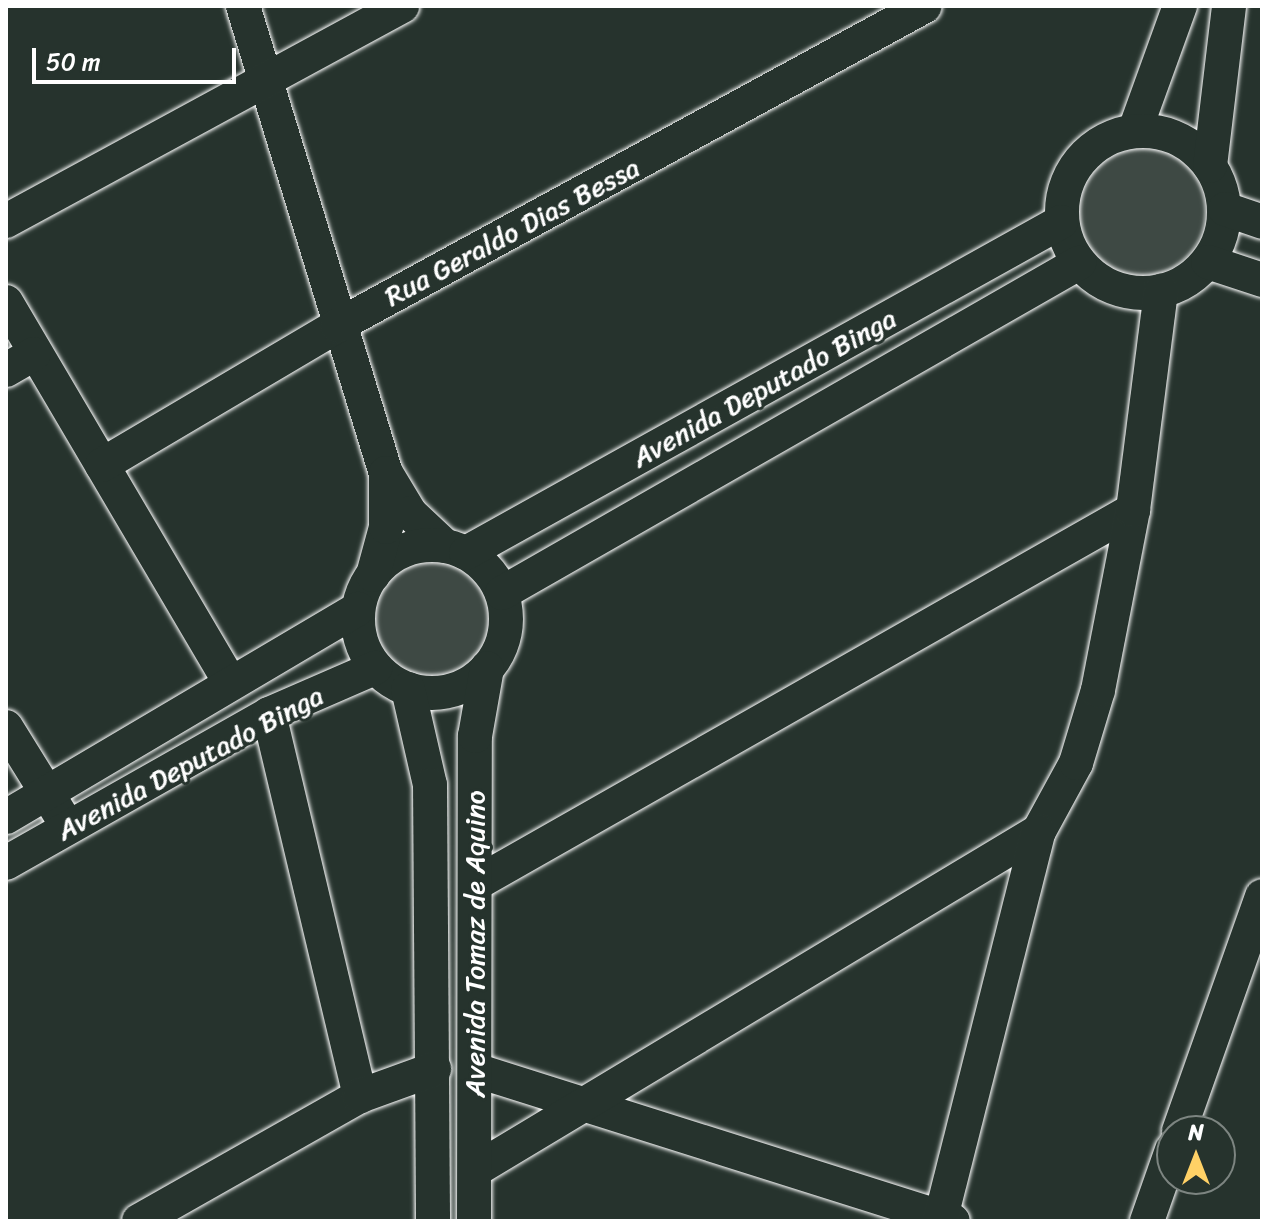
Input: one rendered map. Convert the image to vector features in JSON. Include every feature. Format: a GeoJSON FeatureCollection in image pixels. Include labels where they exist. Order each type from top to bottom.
{"type":"FeatureCollection","features":[{"type":"Feature","properties":{"kind":"street"},"geometry":{"type":"LineString","coordinates":[[243,6],[337,326],[386,473],[410,513],[502,593],[504,639],[487,668],[458,688],[408,689],[375,668],[358,630],[358,609],[373,575],[386,527],[386,473]]}},
{"type":"Feature","properties":{"kind":"street"},"geometry":{"type":"LineString","coordinates":[[6,221],[264,84],[402,6]]}},
{"type":"Feature","properties":{"kind":"street","name":"Rua Geraldo Dias Bessa"},"geometry":{"type":"LineString","coordinates":[[102,465],[337,326],[925,6]]}},
{"type":"Feature","properties":{"kind":"street"},"geometry":{"type":"LineString","coordinates":[[1135,130],[1180,6]]}},
{"type":"Feature","properties":{"kind":"street"},"geometry":{"type":"LineString","coordinates":[[1210,166],[1229,6]]}},
{"type":"Feature","properties":{"kind":"street"},"geometry":{"type":"LineString","coordinates":[[1135,130],[1185,141],[1210,166],[1225,209],[1208,262],[1161,291],[1106,285],[1079,263],[1061,222],[1062,196],[1087,151],[1135,130]]}},
{"type":"Feature","properties":{"kind":"street"},"geometry":{"type":"LineString","coordinates":[[1225,209],[1262,222]]}},
{"type":"Feature","properties":{"kind":"street","name":"Avenida Deputado Binga"},"geometry":{"type":"LineString","coordinates":[[456,550],[1061,222]]}},
{"type":"Feature","properties":{"kind":"street"},"geometry":{"type":"LineString","coordinates":[[1208,262],[1262,280]]}},
{"type":"Feature","properties":{"kind":"street","name":"Avenida Deputado Binga"},"geometry":{"type":"LineString","coordinates":[[502,593],[1079,263]]}},
{"type":"Feature","properties":{"kind":"street"},"geometry":{"type":"LineString","coordinates":[[475,1070],[576,1107],[945,1220],[1039,831],[1076,763],[1098,690],[1133,510],[1161,291]]}},
{"type":"Feature","properties":{"kind":"street"},"geometry":{"type":"LineString","coordinates":[[6,302],[20,362],[102,465],[230,683]]}},
{"type":"Feature","properties":{"kind":"street"},"geometry":{"type":"LineString","coordinates":[[475,884],[1133,510]]}},
{"type":"Feature","properties":{"kind":"street"},"geometry":{"type":"LineString","coordinates":[[373,575],[401,551],[456,550]]}},
{"type":"Feature","properties":{"kind":"street","name":"Avenida Deputado Binga"},"geometry":{"type":"LineString","coordinates":[[6,817],[358,609]]}},
{"type":"Feature","properties":{"kind":"street","name":"Avenida Deputado Binga"},"geometry":{"type":"LineString","coordinates":[[6,863],[269,714],[375,668]]}},
{"type":"Feature","properties":{"kind":"street","name":"Avenida Tomaz de Aquino"},"geometry":{"type":"LineString","coordinates":[[474,1221],[475,736],[487,668]]}},
{"type":"Feature","properties":{"kind":"street","name":"Avenida Tomaz de Aquino"},"geometry":{"type":"LineString","coordinates":[[408,689],[430,785],[433,1221]]}},
{"type":"Feature","properties":{"kind":"street"},"geometry":{"type":"LineString","coordinates":[[269,714],[360,1096]]}},
{"type":"Feature","properties":{"kind":"street"},"geometry":{"type":"LineString","coordinates":[[6,727],[69,827]]}},
{"type":"Feature","properties":{"kind":"street"},"geometry":{"type":"LineString","coordinates":[[475,1170],[1039,831]]}},
{"type":"Feature","properties":{"kind":"street"},"geometry":{"type":"LineString","coordinates":[[1185,1115],[1262,896]]}},
{"type":"Feature","properties":{"kind":"street"},"geometry":{"type":"LineString","coordinates":[[139,1221],[360,1096],[434,1069]]}},
{"type":"Feature","properties":{"kind":"street"},"geometry":{"type":"LineString","coordinates":[[1147,1221],[1156,1195]]}},
{"type":"Feature","properties":{"kind":"shaded area"},"geometry":{"type":"Polygon","coordinates":[[[1140,146],[1165,151],[1186,165],[1200,186],[1205,211],[1200,236],[1186,257],[1165,271],[1140,276],[1115,271],[1094,257],[1080,236],[1075,211],[1080,186],[1094,165],[1115,151],[1140,146]]]}},
{"type":"Feature","properties":{"kind":"shaded area"},"geometry":{"type":"Polygon","coordinates":[[[434,555],[459,560],[480,574],[494,595],[499,620],[494,645],[480,666],[459,680],[434,685],[409,680],[388,666],[374,645],[369,620],[374,595],[388,574],[409,560],[434,555]]]}}]}
